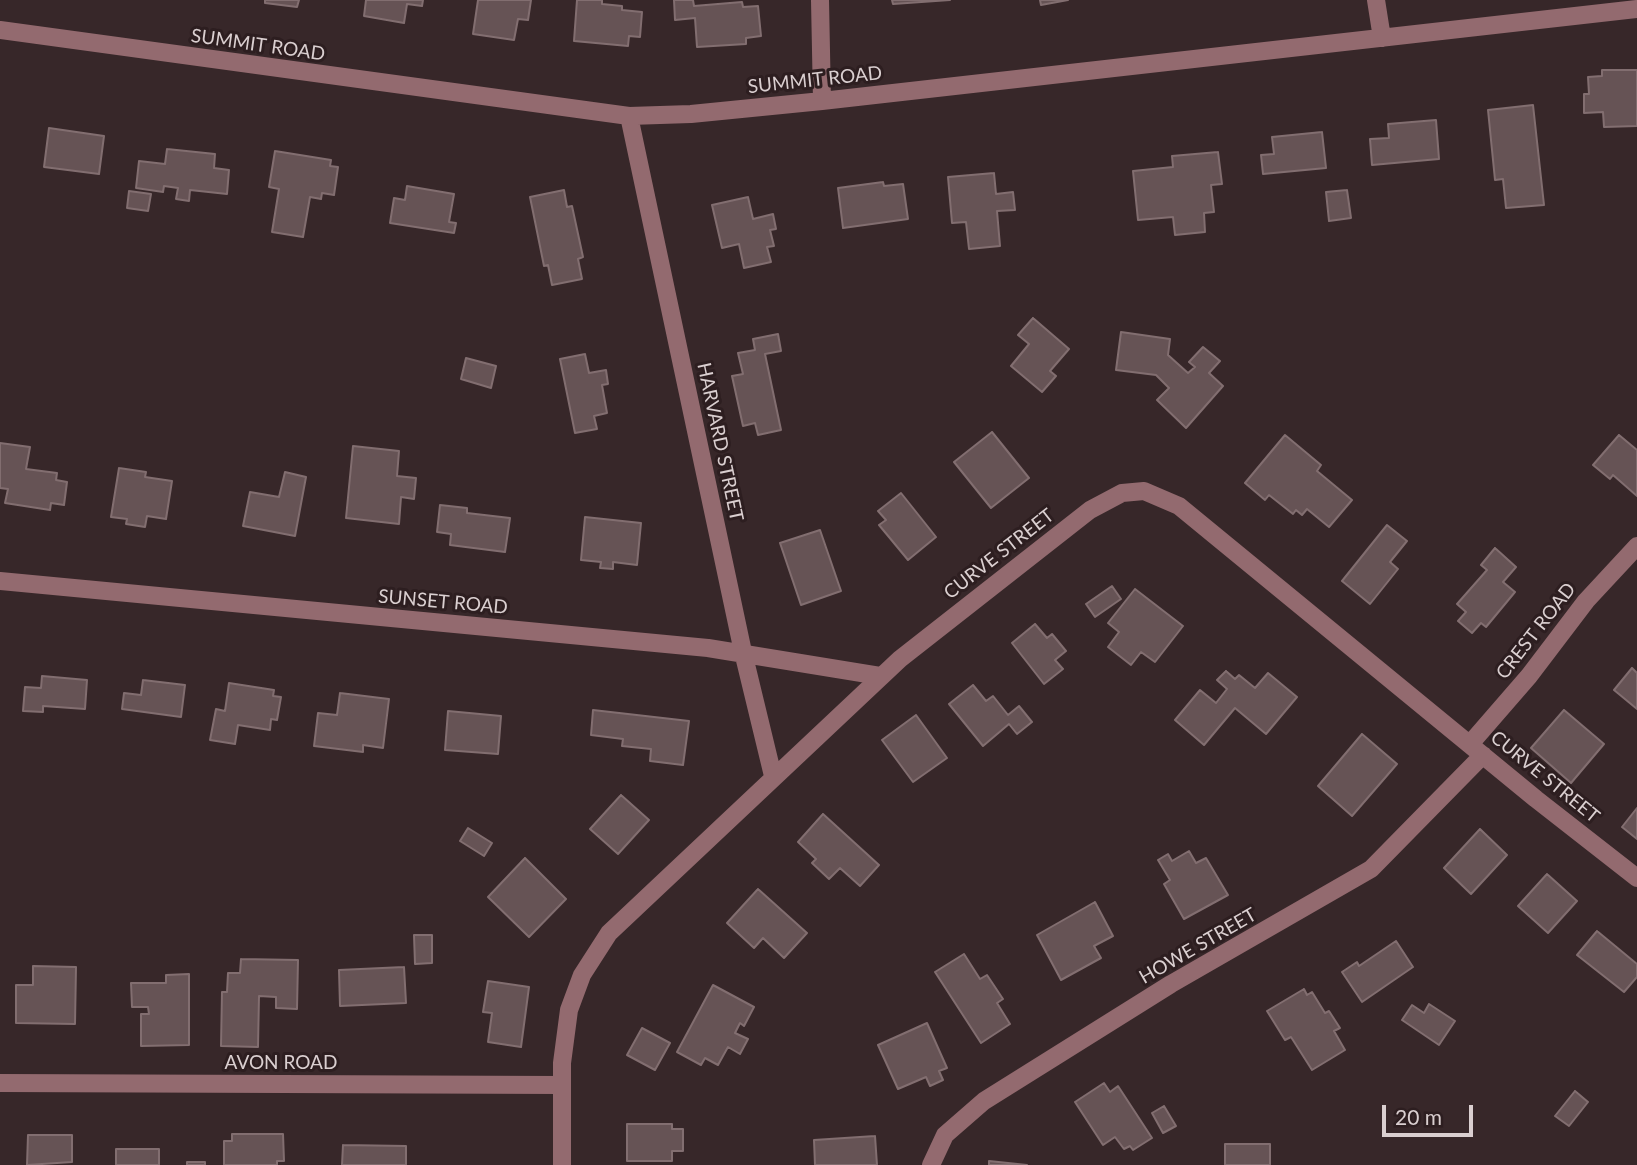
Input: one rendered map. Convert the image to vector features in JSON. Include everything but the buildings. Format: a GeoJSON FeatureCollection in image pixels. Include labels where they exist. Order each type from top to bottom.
{"type":"FeatureCollection","features":[{"type":"Feature","properties":{"kind":"street"},"geometry":{"type":"LineString","coordinates":[[820,0],[822,101]]}},
{"type":"Feature","properties":{"kind":"street"},"geometry":{"type":"LineString","coordinates":[[1376,0],[1382,38]]}},
{"type":"Feature","properties":{"kind":"street","name":"SUMMIT ROAD"},"geometry":{"type":"LineString","coordinates":[[0,30],[629,116],[691,114],[822,101],[1637,9]]}},
{"type":"Feature","properties":{"kind":"street","name":"HARVARD STREET"},"geometry":{"type":"LineString","coordinates":[[629,116],[743,652],[773,776]]}},
{"type":"Feature","properties":{"kind":"street","name":"CURVE STREET"},"geometry":{"type":"LineString","coordinates":[[562,1165],[562,1085],[569,1010],[582,975],[598,946],[620,920],[880,676],[1100,503],[1122,493],[1144,491],[1178,506],[1637,878]]}},
{"type":"Feature","properties":{"kind":"street","name":"CREST ROAD"},"geometry":{"type":"LineString","coordinates":[[1476,749],[1586,601],[1637,546]]}},
{"type":"Feature","properties":{"kind":"street","name":"SUNSET ROAD"},"geometry":{"type":"LineString","coordinates":[[0,582],[743,652],[880,676]]}},
{"type":"Feature","properties":{"kind":"street","name":"HOWE STREET"},"geometry":{"type":"LineString","coordinates":[[931,1165],[945,1135],[984,1101],[1171,984],[1371,869],[1476,749]]}},
{"type":"Feature","properties":{"kind":"street","name":"AVON ROAD"},"geometry":{"type":"LineString","coordinates":[[0,1083],[562,1085]]}}]}
